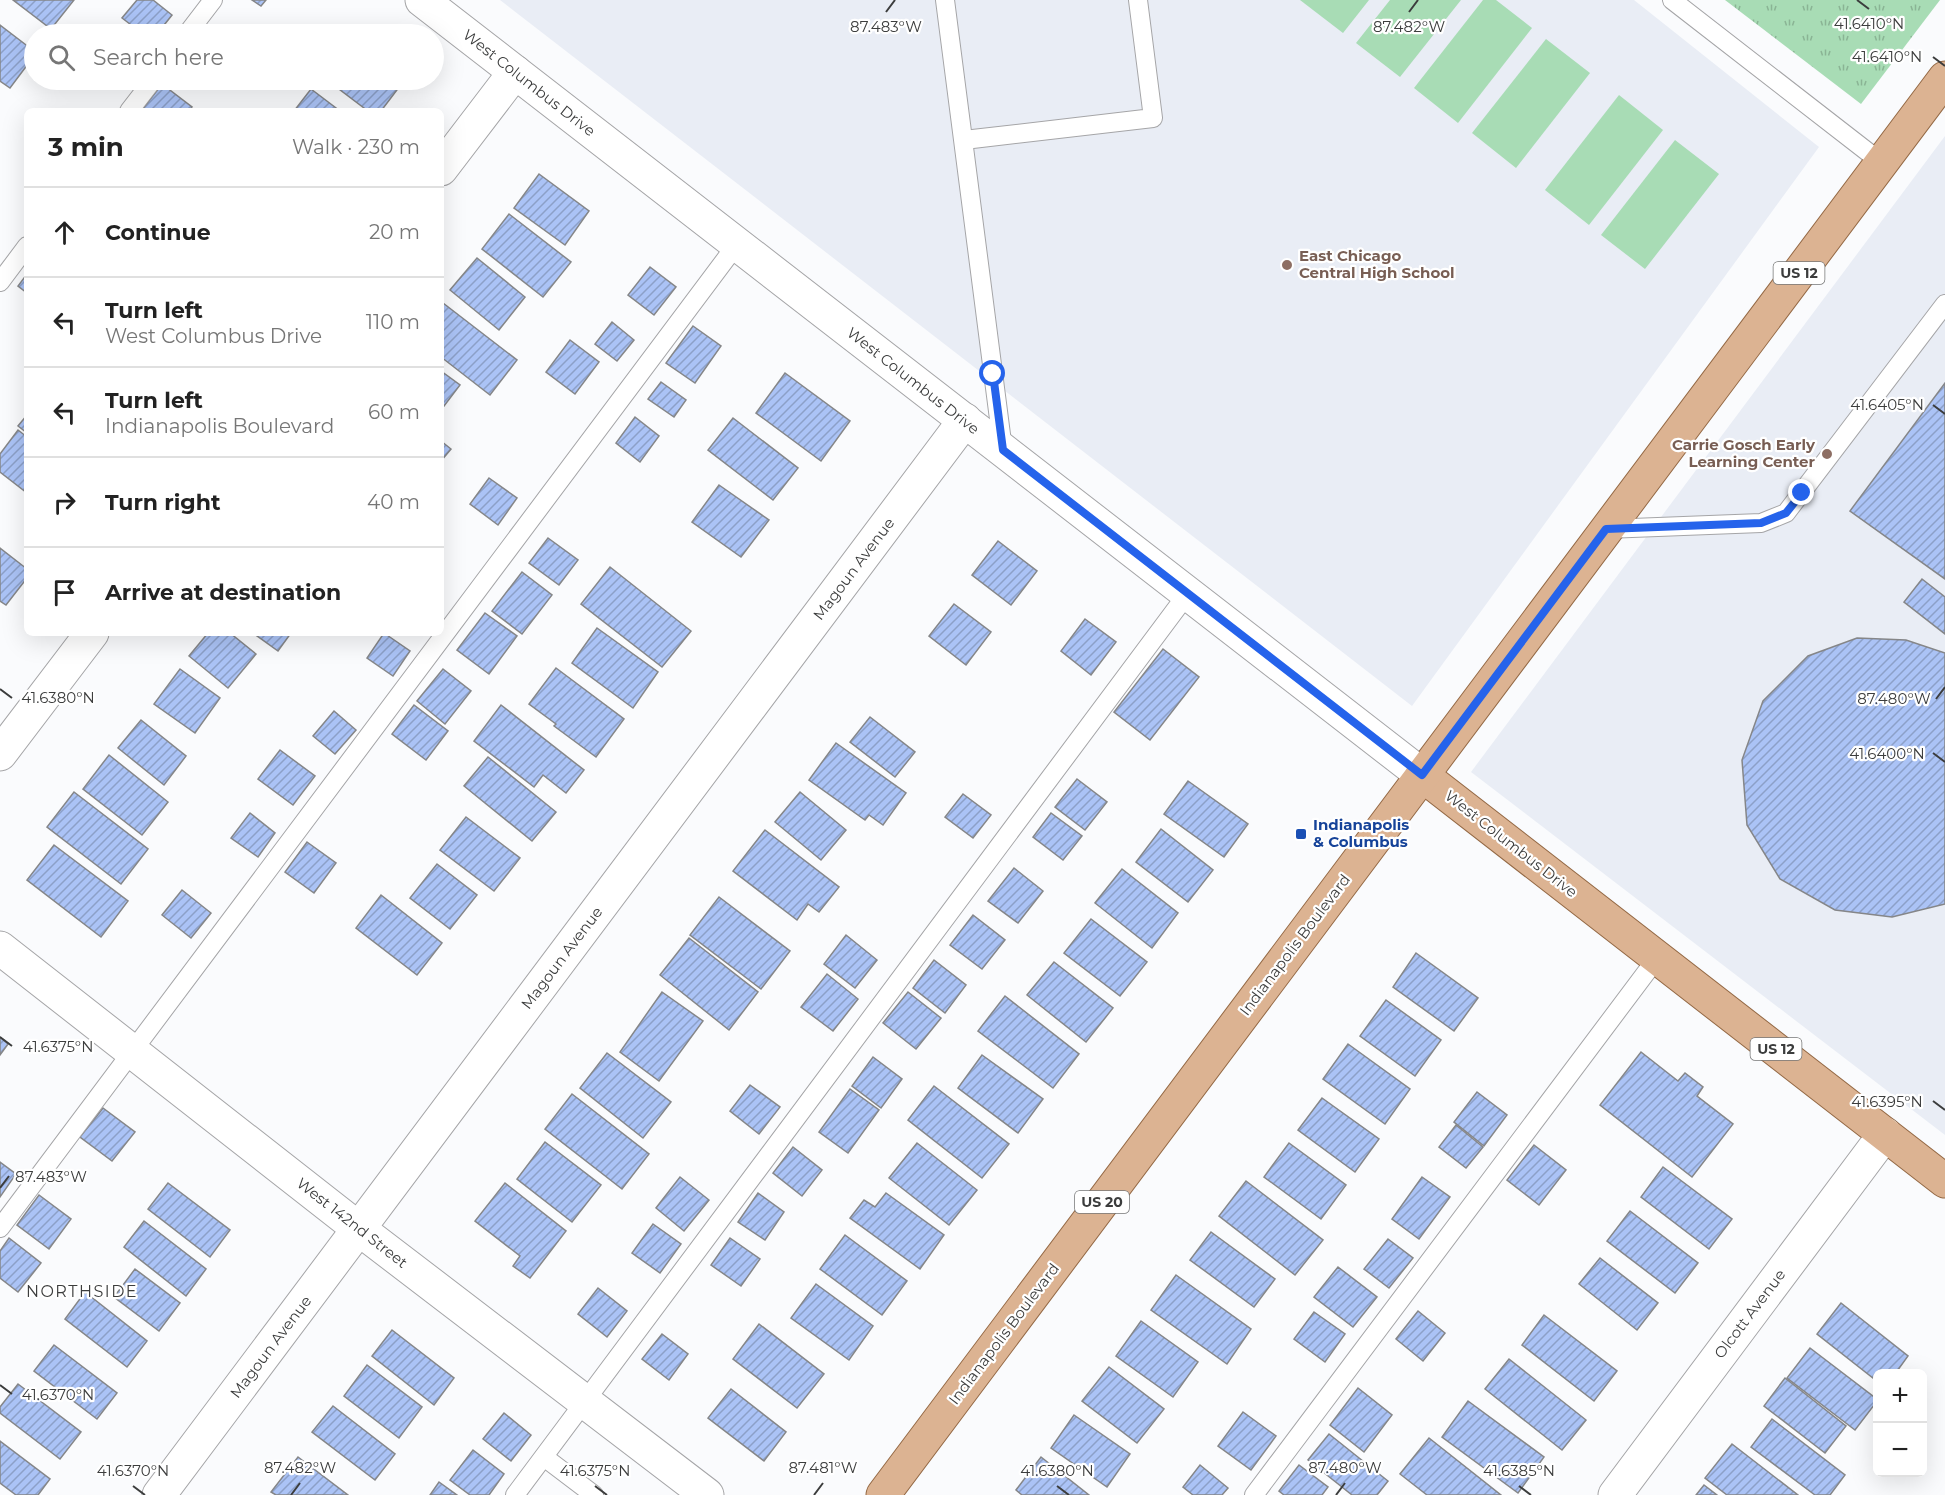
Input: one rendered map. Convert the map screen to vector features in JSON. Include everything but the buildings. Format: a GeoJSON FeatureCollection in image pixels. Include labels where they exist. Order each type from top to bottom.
{"type":"FeatureCollection","features":[{"type":"Feature","properties":{"kind":"main road","name":"Indianapolis Boulevard"},"geometry":{"type":"LineString","coordinates":[[883,1495],[1945,78]]}},
{"type":"Feature","properties":{"kind":"main road","name":"West Columbus Drive"},"geometry":{"type":"LineString","coordinates":[[1422,775],[1945,1181]]}},
{"type":"Feature","properties":{"kind":"street","name":"West Columbus Drive"},"geometry":{"type":"LineString","coordinates":[[422,0],[1422,775]]}},
{"type":"Feature","properties":{"kind":"street"},"geometry":{"type":"LineString","coordinates":[[444,165],[515,72]]}},
{"type":"Feature","properties":{"kind":"street","name":"Magoun Avenue"},"geometry":{"type":"LineString","coordinates":[[159,1495],[965,420]]}},
{"type":"Feature","properties":{"kind":"street"},"geometry":{"type":"LineString","coordinates":[[0,754],[90,636]]}},
{"type":"Feature","properties":{"kind":"street","name":"West 142nd Street"},"geometry":{"type":"LineString","coordinates":[[0,948],[359,1229],[706,1495]]}},
{"type":"Feature","properties":{"kind":"street","name":"Olcott Avenue"},"geometry":{"type":"LineString","coordinates":[[1616,1495],[1885,1134]]}},
{"type":"Feature","properties":{"kind":"lane"},"geometry":{"type":"LineString","coordinates":[[195,24],[213,0]]}},
{"type":"Feature","properties":{"kind":"lane"},"geometry":{"type":"LineString","coordinates":[[945,0],[1003,450]]}},
{"type":"Feature","properties":{"kind":"lane"},"geometry":{"type":"LineString","coordinates":[[964,140],[1154,118],[1138,0]]}},
{"type":"Feature","properties":{"kind":"lane"},"geometry":{"type":"LineString","coordinates":[[1672,0],[1882,163]]}},
{"type":"Feature","properties":{"kind":"lane"},"geometry":{"type":"LineString","coordinates":[[131,108],[145,90]]}},
{"type":"Feature","properties":{"kind":"lane"},"geometry":{"type":"LineString","coordinates":[[444,635],[737,244]]}},
{"type":"Feature","properties":{"kind":"lane"},"geometry":{"type":"LineString","coordinates":[[0,282],[24,250]]}},
{"type":"Feature","properties":{"kind":"lane"},"geometry":{"type":"LineString","coordinates":[[1606,529],[1761,523],[1786,513],[1945,304]]}},
{"type":"Feature","properties":{"kind":"lane"},"geometry":{"type":"LineString","coordinates":[[515,1495],[1188,594]]}},
{"type":"Feature","properties":{"kind":"lane"},"geometry":{"type":"LineString","coordinates":[[0,1228],[443,636]]}},
{"type":"Feature","properties":{"kind":"lane"},"geometry":{"type":"LineString","coordinates":[[1254,1495],[1657,958]]}},
{"type":"Feature","properties":{"kind":"lane"},"geometry":{"type":"LineString","coordinates":[[544,1457],[594,1495]]}},
{"type":"Feature","properties":{"kind":"shaded area","name":"East Chicago Central High School"},"geometry":{"type":"Polygon","coordinates":[[[500,0],[1634,0],[1819,147],[1412,706],[500,0]]]}},
{"type":"Feature","properties":{"kind":"shaded area","name":"Carrie Gosch Early Learning Center"},"geometry":{"type":"Polygon","coordinates":[[[1945,136],[1945,1135],[1471,772],[1945,136]]]}},
{"type":"Feature","properties":{"kind":"green space"},"geometry":{"type":"Polygon","coordinates":[[[1300,0],[1369,0],[1343,33],[1300,0]]]}},
{"type":"Feature","properties":{"kind":"green space"},"geometry":{"type":"Polygon","coordinates":[[[1390,0],[1461,0],[1400,77],[1356,43],[1390,0]]]}},
{"type":"Feature","properties":{"kind":"green space"},"geometry":{"type":"Polygon","coordinates":[[[1483,0],[1496,0],[1532,28],[1458,123],[1414,88],[1483,0]]]}},
{"type":"Feature","properties":{"kind":"green space"},"geometry":{"type":"Polygon","coordinates":[[[1725,0],[1940,0],[1861,104],[1725,0]]]}},
{"type":"Feature","properties":{"kind":"green space"},"geometry":{"type":"Polygon","coordinates":[[[1546,39],[1590,73],[1516,168],[1472,133],[1546,39]]]}},
{"type":"Feature","properties":{"kind":"green space"},"geometry":{"type":"Polygon","coordinates":[[[1619,95],[1663,130],[1589,225],[1545,190],[1619,95]]]}},
{"type":"Feature","properties":{"kind":"green space"},"geometry":{"type":"Polygon","coordinates":[[[1675,140],[1719,174],[1645,269],[1601,235],[1675,140]]]}},
{"type":"Feature","properties":{"kind":"place","name":"East Chicago Central High School"},"geometry":{"type":"Point","coordinates":[1287,265]}},
{"type":"Feature","properties":{"kind":"place","name":"Carrie Gosch Early Learning Center"},"geometry":{"type":"Point","coordinates":[1827,454]}},
{"type":"Feature","properties":{"kind":"place","name":"Indianapolis & Columbus"},"geometry":{"type":"Point","coordinates":[1301,834]}},
{"type":"Feature","properties":{"kind":"district","name":"NORTHSIDE"},"geometry":{"type":"Point","coordinates":[82,1291]}},
{"type":"Feature","properties":{"kind":"route"},"geometry":{"type":"LineString","coordinates":[[993,374],[1003,450],[1422,775],[1606,529],[1761,523],[1786,513],[1802,493]]}}]}
